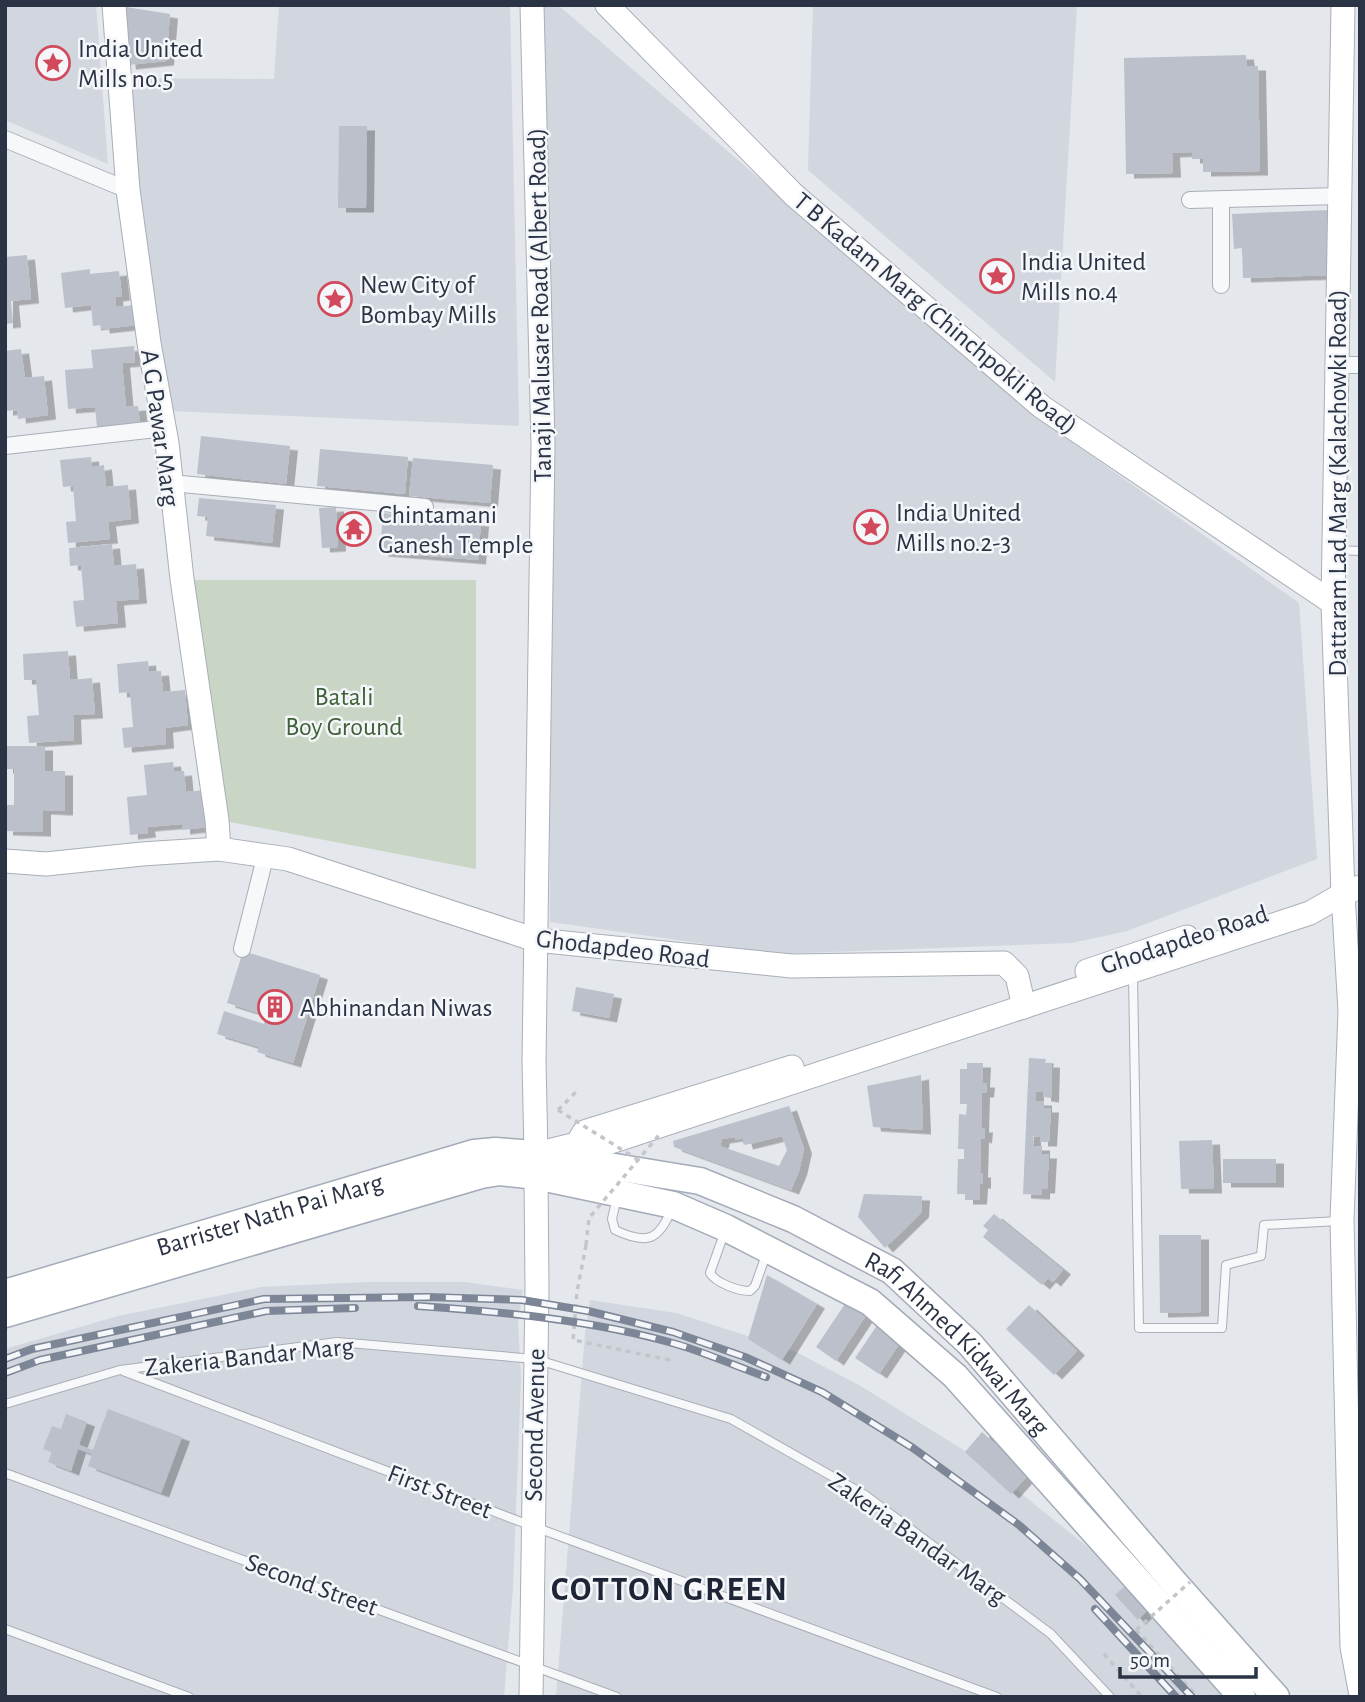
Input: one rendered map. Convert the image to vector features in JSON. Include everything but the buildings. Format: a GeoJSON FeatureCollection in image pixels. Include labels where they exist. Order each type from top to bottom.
{"type":"FeatureCollection","features":[{"type":"Feature","properties":{"kind":"main road","name":"Barrister Nath Pai Marg"},"geometry":{"type":"LineString","coordinates":[[5,1293],[456,1157],[495,1151],[536,1165]]}},
{"type":"Feature","properties":{"kind":"main road","name":"Rafi Ahmed Kidwai Marg"},"geometry":{"type":"LineString","coordinates":[[536,1165],[617,1193],[673,1205],[726,1228],[870,1302],[956,1376],[1242,1697]]}},
{"type":"Feature","properties":{"kind":"main road","name":"Rafi Ahmed Kidwai Marg"},"geometry":{"type":"LineString","coordinates":[[536,1165],[700,1181],[793,1219],[892,1271],[970,1344],[1276,1697]]}},
{"type":"Feature","properties":{"kind":"main road","name":"Barrister Nath Pai Marg"},"geometry":{"type":"LineString","coordinates":[[5,1314],[463,1179],[536,1165]]}},
{"type":"Feature","properties":{"kind":"street","name":"A G Pawar Marg"},"geometry":{"type":"LineString","coordinates":[[114,5],[128,190],[149,343],[165,428],[181,579],[219,849]]}},
{"type":"Feature","properties":{"kind":"street","name":"Tanaji Malusare Road (Albert Road)"},"geometry":{"type":"LineString","coordinates":[[532,5],[543,445],[534,1061],[536,1165]]}},
{"type":"Feature","properties":{"kind":"street","name":"T B Kadam Marg (Chinchpokli Road)"},"geometry":{"type":"LineString","coordinates":[[607,5],[794,195],[1042,407],[1334,603]]}},
{"type":"Feature","properties":{"kind":"street","name":"Dattaram Lad Marg (Kalachowki Road)"},"geometry":{"type":"LineString","coordinates":[[1343,5],[1334,603],[1352,882],[1355,1013],[1342,1220],[1354,1494],[1356,1646],[1360,1690]]}},
{"type":"Feature","properties":{"kind":"street"},"geometry":{"type":"LineString","coordinates":[[5,139],[128,190]]}},
{"type":"Feature","properties":{"kind":"street"},"geometry":{"type":"LineString","coordinates":[[1190,201],[1340,196]]}},
{"type":"Feature","properties":{"kind":"street"},"geometry":{"type":"LineString","coordinates":[[1221,201],[1221,285]]}},
{"type":"Feature","properties":{"kind":"street"},"geometry":{"type":"LineString","coordinates":[[1336,366],[1360,365]]}},
{"type":"Feature","properties":{"kind":"street"},"geometry":{"type":"LineString","coordinates":[[5,446],[165,428]]}},
{"type":"Feature","properties":{"kind":"street"},"geometry":{"type":"LineString","coordinates":[[171,483],[425,507]]}},
{"type":"Feature","properties":{"kind":"street","name":"Ghodapdeo Road"},"geometry":{"type":"LineString","coordinates":[[5,861],[46,864],[219,849],[266,854],[536,940],[792,966],[1004,963],[1017,976],[1022,1001]]}},
{"type":"Feature","properties":{"kind":"street"},"geometry":{"type":"LineString","coordinates":[[242,949],[266,854]]}},
{"type":"Feature","properties":{"kind":"street","name":"Ghodapdeo Road"},"geometry":{"type":"LineString","coordinates":[[1022,1001],[1132,954],[1308,900],[1352,882]]}},
{"type":"Feature","properties":{"kind":"street","name":"Ghodapdeo Road"},"geometry":{"type":"LineString","coordinates":[[536,1165],[577,1144],[584,1132],[1022,1001],[1133,972],[1310,913],[1352,882]]}},
{"type":"Feature","properties":{"kind":"street","name":"Second Avenue"},"geometry":{"type":"LineString","coordinates":[[531,1697],[536,1165]]}},
{"type":"Feature","properties":{"kind":"lane"},"geometry":{"type":"LineString","coordinates":[[1334,550],[1360,551]]}},
{"type":"Feature","properties":{"kind":"lane"},"geometry":{"type":"LineString","coordinates":[[1133,972],[1139,1328],[1222,1328],[1226,1265],[1261,1256],[1264,1225],[1342,1220]]}},
{"type":"Feature","properties":{"kind":"lane"},"geometry":{"type":"LineString","coordinates":[[617,1193],[612,1219],[615,1230],[633,1238],[649,1239],[660,1232],[673,1205]]}},
{"type":"Feature","properties":{"kind":"lane"},"geometry":{"type":"LineString","coordinates":[[726,1228],[710,1273],[713,1279],[750,1291],[755,1286],[768,1250]]}},
{"type":"Feature","properties":{"kind":"lane","name":"Zakeria Bandar Marg"},"geometry":{"type":"LineString","coordinates":[[5,1404],[120,1370],[337,1342],[535,1359],[730,1419],[865,1495],[1051,1634],[1110,1697]]}},
{"type":"Feature","properties":{"kind":"lane","name":"First Street"},"geometry":{"type":"LineString","coordinates":[[120,1370],[532,1527],[997,1697]]}},
{"type":"Feature","properties":{"kind":"lane","name":"Second Street"},"geometry":{"type":"LineString","coordinates":[[5,1473],[618,1697]]}},
{"type":"Feature","properties":{"kind":"lane"},"geometry":{"type":"LineString","coordinates":[[5,1629],[188,1697]]}},
{"type":"Feature","properties":{"kind":"path"},"geometry":{"type":"LineString","coordinates":[[576,1092],[558,1110],[637,1159]]}},
{"type":"Feature","properties":{"kind":"path"},"geometry":{"type":"LineString","coordinates":[[659,1135],[589,1218],[577,1292],[573,1340],[670,1360]]}},
{"type":"Feature","properties":{"kind":"path"},"geometry":{"type":"LineString","coordinates":[[1190,1582],[1136,1630],[1198,1697]]}},
{"type":"Feature","properties":{"kind":"path"},"geometry":{"type":"LineString","coordinates":[[1104,1654],[1142,1697]]}},
{"type":"Feature","properties":{"kind":"shaded area","name":"India United Mills no.5"},"geometry":{"type":"Polygon","coordinates":[[[5,5],[96,5],[108,164],[5,120],[5,5]]]}},
{"type":"Feature","properties":{"kind":"shaded area","name":"New City of Bombay Mills"},"geometry":{"type":"Polygon","coordinates":[[[279,5],[510,5],[519,426],[171,411],[137,186],[127,78],[274,79],[279,5]]]}},
{"type":"Feature","properties":{"kind":"shaded area","name":"India United Mills no.2-3"},"geometry":{"type":"Polygon","coordinates":[[[540,5],[558,5],[1034,415],[1299,603],[1317,859],[1127,931],[1072,943],[776,954],[550,922],[549,451],[540,5]]]}},
{"type":"Feature","properties":{"kind":"shaded area","name":"India United Mills no.4"},"geometry":{"type":"Polygon","coordinates":[[[813,5],[1077,5],[1055,382],[808,170],[813,5]]]}},
{"type":"Feature","properties":{"kind":"shaded area"},"geometry":{"type":"Polygon","coordinates":[[[367,1282],[465,1282],[523,1290],[518,1323],[521,1378],[513,1588],[504,1697],[5,1697],[5,1349],[118,1316],[262,1287],[367,1282]]]}},
{"type":"Feature","properties":{"kind":"shaded area"},"geometry":{"type":"Polygon","coordinates":[[[590,1300],[676,1313],[794,1351],[859,1385],[978,1459],[1094,1552],[1229,1697],[556,1697],[590,1300]]]}},
{"type":"Feature","properties":{"kind":"green space","name":"Batali Boy Ground"},"geometry":{"type":"Polygon","coordinates":[[[184,580],[476,580],[476,869],[220,820],[184,580]]]}},
{"type":"Feature","properties":{"kind":"railway"},"geometry":{"type":"LineString","coordinates":[[5,1359],[32,1349],[264,1299],[427,1297],[522,1300],[588,1311],[673,1332],[745,1357],[822,1392],[913,1448],[1019,1525],[1080,1579],[1192,1697]]}},
{"type":"Feature","properties":{"kind":"railway"},"geometry":{"type":"LineString","coordinates":[[418,1306],[516,1314],[613,1329],[676,1344],[766,1377]]}},
{"type":"Feature","properties":{"kind":"railway"},"geometry":{"type":"LineString","coordinates":[[5,1373],[40,1360],[266,1311],[355,1308]]}},
{"type":"Feature","properties":{"kind":"railway"},"geometry":{"type":"LineString","coordinates":[[1095,1609],[1176,1697]]}},
{"type":"Feature","properties":{"kind":"place","name":"India United Mills no.5"},"geometry":{"type":"Point","coordinates":[53,63]}},
{"type":"Feature","properties":{"kind":"place","name":"India United Mills no.4"},"geometry":{"type":"Point","coordinates":[997,276]}},
{"type":"Feature","properties":{"kind":"place","name":"New City of Bombay Mills"},"geometry":{"type":"Point","coordinates":[335,299]}},
{"type":"Feature","properties":{"kind":"place","name":"India United Mills no.2-3"},"geometry":{"type":"Point","coordinates":[871,527]}},
{"type":"Feature","properties":{"kind":"place","name":"Chintamani Ganesh Temple"},"geometry":{"type":"Point","coordinates":[354,529]}},
{"type":"Feature","properties":{"kind":"place","name":"Abhinandan Niwas"},"geometry":{"type":"Point","coordinates":[275,1007]}},
{"type":"Feature","properties":{"kind":"district","name":"COTTON GREEN"},"geometry":{"type":"Point","coordinates":[670,1588]}}]}
